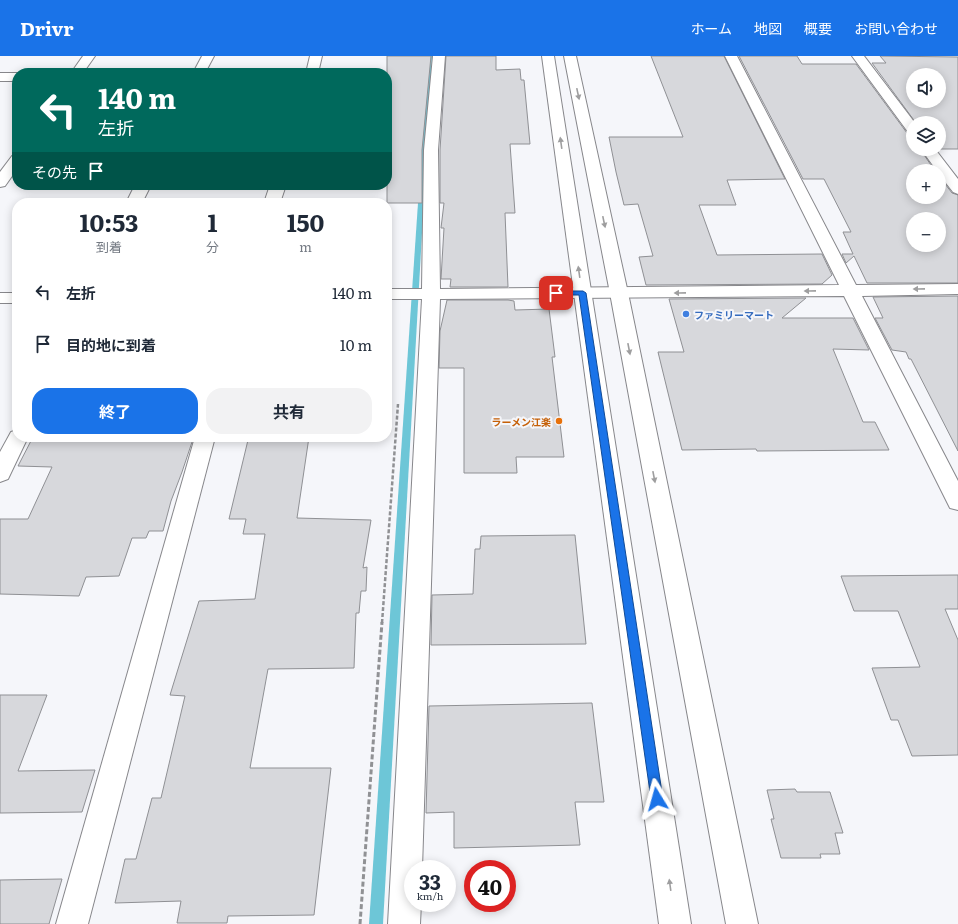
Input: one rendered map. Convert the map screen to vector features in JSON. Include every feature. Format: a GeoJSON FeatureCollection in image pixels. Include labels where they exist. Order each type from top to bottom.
{"type":"FeatureCollection","features":[{"type":"Feature","properties":{"kind":"street"},"geometry":{"type":"LineString","coordinates":[[81,68],[89,56]]}},
{"type":"Feature","properties":{"kind":"street"},"geometry":{"type":"LineString","coordinates":[[202,68],[208,56]]}},
{"type":"Feature","properties":{"kind":"street"},"geometry":{"type":"LineString","coordinates":[[313,68],[316,56]]}},
{"type":"Feature","properties":{"kind":"street"},"geometry":{"type":"LineString","coordinates":[[404,924],[422,294],[431,150],[439,56]]}},
{"type":"Feature","properties":{"kind":"street"},"geometry":{"type":"LineString","coordinates":[[548,56],[675,924]]}},
{"type":"Feature","properties":{"kind":"street"},"geometry":{"type":"LineString","coordinates":[[570,56],[619,293],[742,924]]}},
{"type":"Feature","properties":{"kind":"street"},"geometry":{"type":"LineString","coordinates":[[730,56],[958,502]]}},
{"type":"Feature","properties":{"kind":"street"},"geometry":{"type":"LineString","coordinates":[[858,56],[906,120]]}},
{"type":"Feature","properties":{"kind":"street"},"geometry":{"type":"LineString","coordinates":[[0,77],[12,77]]}},
{"type":"Feature","properties":{"kind":"street"},"geometry":{"type":"LineString","coordinates":[[933,156],[958,189]]}},
{"type":"Feature","properties":{"kind":"street"},"geometry":{"type":"LineString","coordinates":[[0,183],[12,166]]}},
{"type":"Feature","properties":{"kind":"street"},"geometry":{"type":"LineString","coordinates":[[392,294],[958,289]]}},
{"type":"Feature","properties":{"kind":"street"},"geometry":{"type":"LineString","coordinates":[[0,298],[12,298]]}},
{"type":"Feature","properties":{"kind":"street"},"geometry":{"type":"LineString","coordinates":[[0,474],[16,442]]}},
{"type":"Feature","properties":{"kind":"street"},"geometry":{"type":"LineString","coordinates":[[72,924],[204,442]]}},
{"type":"Feature","properties":{"kind":"path"},"geometry":{"type":"LineString","coordinates":[[360,924],[398,398]]}},
{"type":"Feature","properties":{"kind":"building"},"geometry":{"type":"Polygon","coordinates":[[[387,56],[431,56],[422,150],[422,203],[392,203],[392,198],[387,198],[387,190],[392,190],[392,68],[387,68],[387,56]]]}},
{"type":"Feature","properties":{"kind":"building"},"geometry":{"type":"Polygon","coordinates":[[[446,56],[496,56],[496,70],[520,69],[521,80],[524,80],[530,144],[510,144],[515,213],[505,213],[508,287],[450,287],[451,279],[441,279],[444,228],[441,228],[444,203],[440,203],[440,150],[446,56]]]}},
{"type":"Feature","properties":{"kind":"building"},"geometry":{"type":"Polygon","coordinates":[[[651,56],[724,56],[785,179],[727,180],[736,205],[699,205],[717,255],[822,254],[832,275],[822,284],[646,285],[639,257],[653,256],[638,204],[624,205],[609,137],[683,137],[651,56]]]}},
{"type":"Feature","properties":{"kind":"building"},"geometry":{"type":"Polygon","coordinates":[[[739,56],[797,56],[802,64],[856,64],[906,132],[906,156],[925,156],[930,164],[906,164],[906,204],[946,204],[946,185],[952,193],[958,195],[958,283],[867,283],[854,256],[846,263],[842,254],[853,254],[843,232],[851,232],[824,179],[803,179],[739,56]]]}},
{"type":"Feature","properties":{"kind":"building"},"geometry":{"type":"Polygon","coordinates":[[[880,56],[958,57],[958,149],[946,149],[946,116],[911,116],[872,63],[886,63],[880,56]]]}},
{"type":"Feature","properties":{"kind":"building"},"geometry":{"type":"Polygon","coordinates":[[[958,296],[958,451],[911,359],[909,359],[906,352],[892,350],[875,318],[883,318],[873,297],[958,296]]]}},
{"type":"Feature","properties":{"kind":"building"},"geometry":{"type":"Polygon","coordinates":[[[806,298],[782,318],[853,318],[869,350],[833,349],[863,422],[875,422],[889,450],[682,450],[658,352],[684,352],[669,299],[806,298]]]}},
{"type":"Feature","properties":{"kind":"building"},"geometry":{"type":"Polygon","coordinates":[[[447,300],[508,300],[514,301],[515,310],[549,309],[555,357],[552,357],[564,457],[516,457],[517,473],[464,473],[464,368],[439,368],[440,331],[447,300]]]}},
{"type":"Feature","properties":{"kind":"building"},"geometry":{"type":"Polygon","coordinates":[[[30,442],[192,442],[171,501],[163,531],[149,531],[146,538],[132,538],[119,576],[86,577],[79,596],[0,594],[0,519],[28,519],[52,467],[18,466],[30,442]]]}},
{"type":"Feature","properties":{"kind":"building"},"geometry":{"type":"Polygon","coordinates":[[[248,442],[308,442],[297,518],[371,520],[363,568],[367,567],[366,591],[361,591],[359,613],[356,613],[354,668],[268,669],[250,768],[331,768],[314,915],[228,916],[227,923],[177,923],[181,901],[115,903],[125,859],[136,859],[152,798],[161,798],[185,696],[170,695],[199,601],[255,599],[265,534],[243,534],[246,519],[229,519],[248,442]]]}},
{"type":"Feature","properties":{"kind":"building"},"geometry":{"type":"Polygon","coordinates":[[[575,535],[586,644],[431,645],[432,595],[473,594],[475,549],[480,549],[481,536],[575,535]]]}},
{"type":"Feature","properties":{"kind":"building"},"geometry":{"type":"Polygon","coordinates":[[[958,575],[958,609],[945,609],[958,640],[958,755],[912,756],[898,720],[891,720],[872,668],[920,667],[898,611],[854,611],[841,576],[958,575]]]}},
{"type":"Feature","properties":{"kind":"building"},"geometry":{"type":"Polygon","coordinates":[[[0,695],[47,695],[18,771],[95,770],[82,812],[0,813],[0,695]]]}},
{"type":"Feature","properties":{"kind":"building"},"geometry":{"type":"Polygon","coordinates":[[[592,703],[604,802],[575,802],[580,845],[454,848],[454,812],[426,813],[429,706],[592,703]]]}},
{"type":"Feature","properties":{"kind":"building"},"geometry":{"type":"Polygon","coordinates":[[[795,789],[797,792],[830,792],[843,833],[835,833],[840,854],[820,854],[821,858],[781,858],[771,819],[774,819],[767,790],[795,789]]]}},
{"type":"Feature","properties":{"kind":"building"},"geometry":{"type":"Polygon","coordinates":[[[62,879],[49,924],[0,924],[0,880],[62,879]]]}},
{"type":"Feature","properties":{"kind":"waterway"},"geometry":{"type":"LineString","coordinates":[[376,924],[430,56]]}},
{"type":"Feature","properties":{"kind":"place","name":"ファミリーマート"},"geometry":{"type":"Point","coordinates":[686,314]}},
{"type":"Feature","properties":{"kind":"place","name":"ラーメン江楽"},"geometry":{"type":"Point","coordinates":[559,421]}},
{"type":"Feature","properties":{"kind":"route"},"geometry":{"type":"LineString","coordinates":[[556,293],[583,293],[657,799]]}}]}
